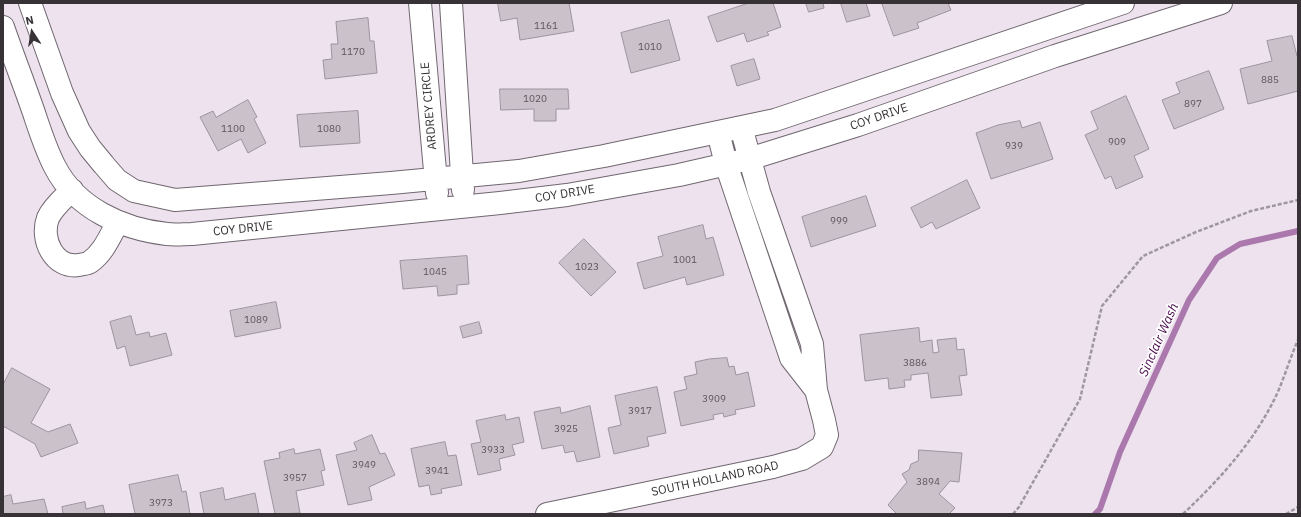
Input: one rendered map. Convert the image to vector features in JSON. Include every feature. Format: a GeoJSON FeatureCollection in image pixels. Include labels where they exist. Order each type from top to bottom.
{"type":"FeatureCollection","features":[{"type":"Feature","properties":{"kind":"street"},"geometry":{"type":"LineString","coordinates":[[30,3],[62,93],[79,131],[90,148],[118,180],[134,191],[175,200],[519,171],[573,162],[718,132],[775,120],[1123,3]]}},
{"type":"Feature","properties":{"kind":"street","name":"ARDREY CIRCLE"},"geometry":{"type":"LineString","coordinates":[[420,3],[438,210]]}},
{"type":"Feature","properties":{"kind":"street"},"geometry":{"type":"LineString","coordinates":[[451,3],[464,207]]}},
{"type":"Feature","properties":{"kind":"street","name":"COY DRIVE"},"geometry":{"type":"LineString","coordinates":[[3,27],[55,167],[66,184],[80,199],[96,211],[118,222],[167,234],[192,234],[438,210],[567,195],[679,175],[750,159],[858,125],[1055,56],[1221,3]]}},
{"type":"Feature","properties":{"kind":"street","name":"SOUTH HOLLAND ROAD"},"geometry":{"type":"LineString","coordinates":[[547,514],[802,460],[822,447],[827,435],[816,390],[812,344],[759,192],[741,127]]}},
{"type":"Feature","properties":{"kind":"street","name":"SOUTH HOLLAND ROAD"},"geometry":{"type":"LineString","coordinates":[[718,132],[726,164],[791,358],[816,390]]}},
{"type":"Feature","properties":{"kind":"street"},"geometry":{"type":"LineString","coordinates":[[72,190],[59,203],[48,218],[45,235],[49,248],[59,261],[73,266],[89,263],[102,251],[118,222]]}},
{"type":"Feature","properties":{"kind":"path"},"geometry":{"type":"LineString","coordinates":[[1013,514],[1019,507],[1080,399],[1102,306],[1143,256],[1196,232],[1251,212],[1298,200]]}},
{"type":"Feature","properties":{"kind":"path"},"geometry":{"type":"LineString","coordinates":[[1183,514],[1209,489],[1254,436],[1274,401],[1298,340]]}},
{"type":"Feature","properties":{"kind":"path"},"geometry":{"type":"LineString","coordinates":[[1286,514],[1298,507]]}},
{"type":"Feature","properties":{"kind":"building"},"geometry":{"type":"Polygon","coordinates":[[[498,3],[569,3],[574,31],[520,40],[517,18],[501,21],[498,3]]]}},
{"type":"Feature","properties":{"kind":"building"},"geometry":{"type":"Polygon","coordinates":[[[749,3],[773,3],[781,27],[767,32],[769,35],[747,42],[744,33],[717,42],[708,17],[749,3]]]}},
{"type":"Feature","properties":{"kind":"building"},"geometry":{"type":"Polygon","coordinates":[[[806,3],[823,3],[824,8],[809,12],[806,3]]]}},
{"type":"Feature","properties":{"kind":"building"},"geometry":{"type":"Polygon","coordinates":[[[841,3],[866,3],[870,16],[847,22],[841,3]]]}},
{"type":"Feature","properties":{"kind":"building"},"geometry":{"type":"Polygon","coordinates":[[[882,3],[948,3],[951,10],[917,23],[919,28],[894,36],[882,3]]]}},
{"type":"Feature","properties":{"kind":"building"},"geometry":{"type":"Polygon","coordinates":[[[368,18],[370,41],[374,41],[377,73],[325,79],[323,60],[332,59],[331,44],[338,44],[336,22],[368,18]]]}},
{"type":"Feature","properties":{"kind":"building"},"geometry":{"type":"Polygon","coordinates":[[[669,20],[680,60],[631,73],[621,33],[669,20]]]}},
{"type":"Feature","properties":{"kind":"building"},"geometry":{"type":"Polygon","coordinates":[[[1292,36],[1297,56],[1298,55],[1298,91],[1248,104],[1240,69],[1272,61],[1267,41],[1292,36]]]}},
{"type":"Feature","properties":{"kind":"building"},"geometry":{"type":"Polygon","coordinates":[[[754,59],[760,79],[737,86],[731,66],[754,59]]]}},
{"type":"Feature","properties":{"kind":"building"},"geometry":{"type":"Polygon","coordinates":[[[1209,71],[1224,109],[1174,129],[1162,100],[1180,93],[1176,83],[1209,71]]]}},
{"type":"Feature","properties":{"kind":"building"},"geometry":{"type":"Polygon","coordinates":[[[500,89],[568,89],[569,109],[556,109],[556,121],[534,121],[534,109],[501,110],[500,89]]]}},
{"type":"Feature","properties":{"kind":"building"},"geometry":{"type":"Polygon","coordinates":[[[1126,96],[1149,149],[1134,156],[1143,177],[1116,189],[1111,176],[1105,179],[1085,135],[1098,129],[1091,112],[1126,96]]]}},
{"type":"Feature","properties":{"kind":"building"},"geometry":{"type":"Polygon","coordinates":[[[248,100],[257,117],[254,119],[266,143],[248,153],[241,139],[218,151],[200,117],[213,111],[216,117],[248,100]]]}},
{"type":"Feature","properties":{"kind":"building"},"geometry":{"type":"Polygon","coordinates":[[[358,111],[360,143],[300,147],[297,115],[358,111]]]}},
{"type":"Feature","properties":{"kind":"building"},"geometry":{"type":"Polygon","coordinates":[[[1020,121],[1022,128],[1040,122],[1053,159],[991,179],[976,133],[998,125],[1020,121]]]}},
{"type":"Feature","properties":{"kind":"building"},"geometry":{"type":"Polygon","coordinates":[[[967,180],[980,208],[936,229],[932,222],[921,228],[911,208],[967,180]]]}},
{"type":"Feature","properties":{"kind":"building"},"geometry":{"type":"Polygon","coordinates":[[[866,196],[876,226],[811,247],[802,217],[866,196]]]}},
{"type":"Feature","properties":{"kind":"building"},"geometry":{"type":"Polygon","coordinates":[[[703,225],[706,239],[713,237],[724,275],[687,285],[685,277],[644,289],[637,263],[663,256],[658,237],[703,225]]]}},
{"type":"Feature","properties":{"kind":"building"},"geometry":{"type":"Polygon","coordinates":[[[584,239],[616,272],[591,296],[559,263],[584,239]]]}},
{"type":"Feature","properties":{"kind":"building"},"geometry":{"type":"Polygon","coordinates":[[[467,256],[469,284],[457,285],[457,294],[438,296],[437,286],[403,289],[400,261],[467,256]]]}},
{"type":"Feature","properties":{"kind":"building"},"geometry":{"type":"Polygon","coordinates":[[[276,302],[281,328],[235,337],[230,311],[276,302]]]}},
{"type":"Feature","properties":{"kind":"building"},"geometry":{"type":"Polygon","coordinates":[[[131,316],[136,335],[149,332],[150,337],[166,333],[172,355],[130,366],[125,346],[117,349],[110,322],[131,316]]]}},
{"type":"Feature","properties":{"kind":"building"},"geometry":{"type":"Polygon","coordinates":[[[479,322],[482,333],[463,338],[460,327],[479,322]]]}},
{"type":"Feature","properties":{"kind":"building"},"geometry":{"type":"Polygon","coordinates":[[[919,328],[920,342],[932,340],[933,353],[939,352],[937,340],[956,338],[957,350],[964,349],[967,375],[959,376],[962,395],[931,398],[928,373],[911,375],[911,380],[904,380],[905,387],[889,389],[888,378],[865,381],[860,335],[919,328]]]}},
{"type":"Feature","properties":{"kind":"building"},"geometry":{"type":"Polygon","coordinates":[[[727,358],[729,367],[734,366],[736,375],[748,372],[755,406],[735,410],[736,414],[724,417],[723,413],[713,415],[714,419],[681,426],[674,392],[687,389],[684,377],[697,374],[695,362],[709,359],[727,358]]]}},
{"type":"Feature","properties":{"kind":"building"},"geometry":{"type":"Polygon","coordinates":[[[12,368],[50,389],[31,423],[48,432],[70,424],[78,443],[41,457],[35,444],[3,426],[3,385],[12,368]]]}},
{"type":"Feature","properties":{"kind":"building"},"geometry":{"type":"Polygon","coordinates":[[[657,387],[666,433],[647,437],[649,446],[614,454],[608,428],[621,425],[615,396],[657,387]]]}},
{"type":"Feature","properties":{"kind":"building"},"geometry":{"type":"Polygon","coordinates":[[[590,406],[600,457],[577,462],[574,451],[565,453],[563,445],[542,449],[534,412],[560,407],[561,413],[590,406]]]}},
{"type":"Feature","properties":{"kind":"building"},"geometry":{"type":"Polygon","coordinates":[[[505,415],[506,420],[519,417],[524,442],[512,445],[515,455],[499,459],[501,470],[478,475],[471,444],[481,442],[476,421],[505,415]]]}},
{"type":"Feature","properties":{"kind":"building"},"geometry":{"type":"Polygon","coordinates":[[[372,435],[380,454],[385,453],[395,475],[369,487],[372,500],[348,505],[336,455],[357,450],[354,443],[372,435]]]}},
{"type":"Feature","properties":{"kind":"building"},"geometry":{"type":"Polygon","coordinates":[[[445,442],[448,456],[456,455],[462,485],[441,489],[442,493],[431,495],[429,485],[419,487],[411,449],[445,442]]]}},
{"type":"Feature","properties":{"kind":"building"},"geometry":{"type":"Polygon","coordinates":[[[294,449],[295,454],[320,449],[325,470],[321,471],[324,485],[296,491],[300,513],[275,514],[264,461],[280,458],[279,453],[294,449]]]}},
{"type":"Feature","properties":{"kind":"building"},"geometry":{"type":"Polygon","coordinates":[[[919,450],[962,453],[959,482],[950,481],[939,494],[955,508],[949,514],[897,514],[888,505],[907,482],[902,474],[909,470],[911,464],[918,461],[919,450]]]}},
{"type":"Feature","properties":{"kind":"building"},"geometry":{"type":"Polygon","coordinates":[[[178,475],[182,492],[186,491],[190,514],[135,514],[129,485],[178,475]]]}},
{"type":"Feature","properties":{"kind":"building"},"geometry":{"type":"Polygon","coordinates":[[[223,488],[225,500],[255,493],[259,514],[204,514],[200,493],[223,488]]]}},
{"type":"Feature","properties":{"kind":"building"},"geometry":{"type":"Polygon","coordinates":[[[11,495],[13,504],[44,499],[48,514],[3,514],[3,497],[11,495]]]}},
{"type":"Feature","properties":{"kind":"building"},"geometry":{"type":"Polygon","coordinates":[[[85,502],[86,509],[103,505],[105,514],[63,514],[62,507],[85,502]]]}},
{"type":"Feature","properties":{"kind":"waterway","name":"Sinclair Wash"},"geometry":{"type":"LineString","coordinates":[[1095,514],[1100,509],[1120,452],[1189,300],[1217,258],[1240,244],[1298,231]]}}]}
